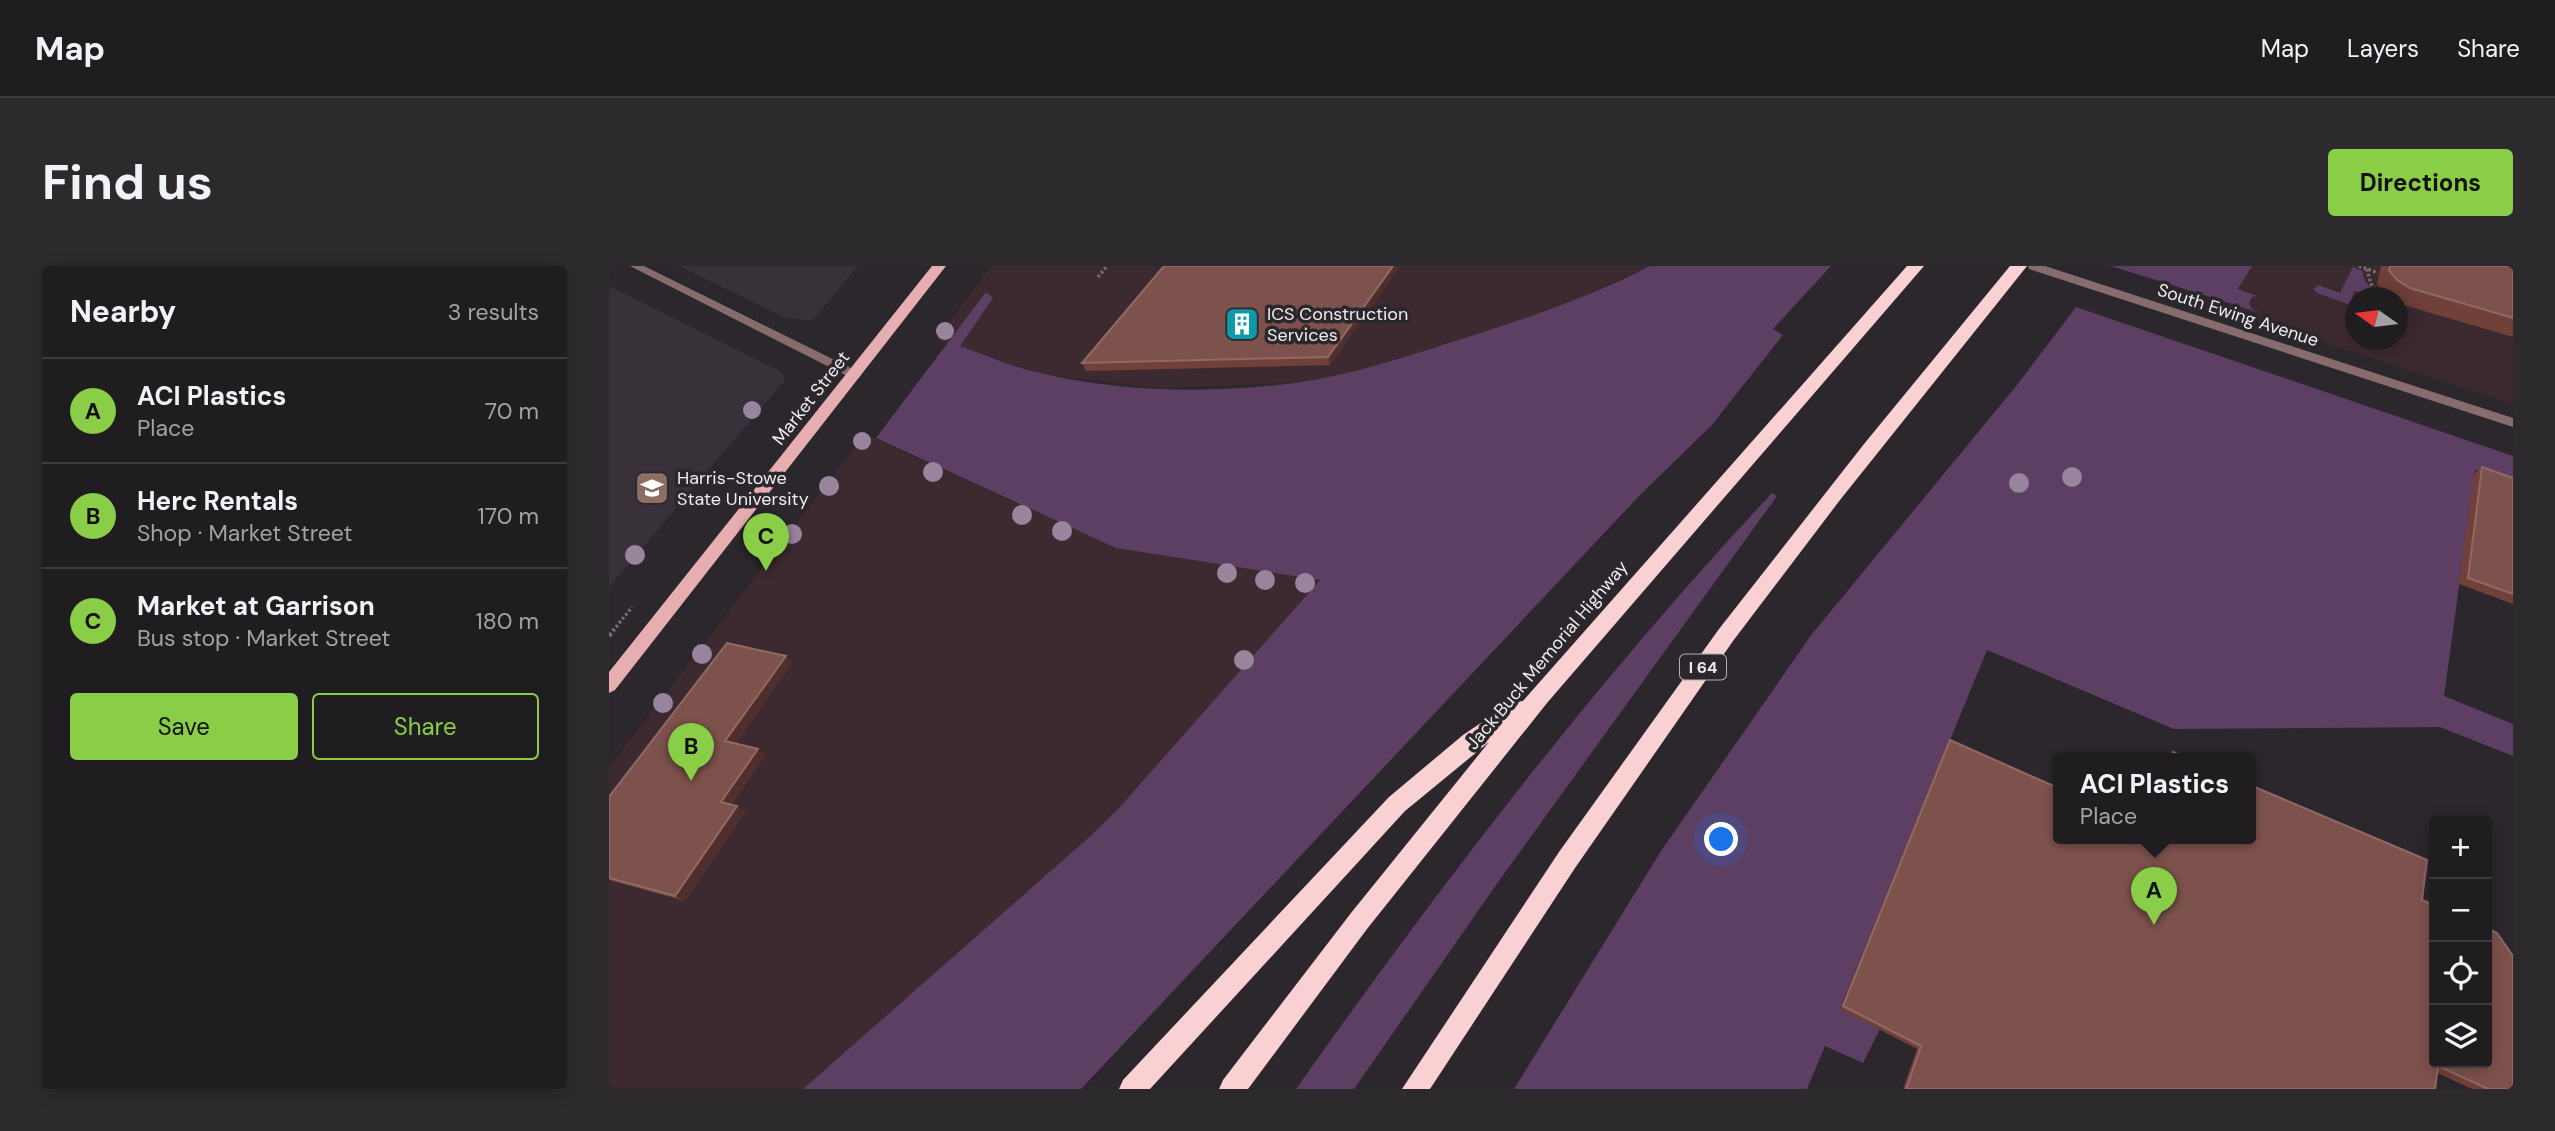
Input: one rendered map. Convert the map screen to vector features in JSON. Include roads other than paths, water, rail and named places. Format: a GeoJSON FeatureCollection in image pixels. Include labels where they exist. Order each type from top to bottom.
{"type":"FeatureCollection","features":[{"type":"Feature","properties":{"kind":"highway","name":"Jack Buck Memorial Highway"},"geometry":{"type":"LineString","coordinates":[[1232,1089],[1359,921],[1539,696],[1916,266]]}},
{"type":"Feature","properties":{"kind":"highway","name":"I 64"},"geometry":{"type":"LineString","coordinates":[[1415,1089],[1544,894],[1728,633],[1874,444],[2019,266]]}},
{"type":"Feature","properties":{"kind":"highway"},"geometry":{"type":"LineString","coordinates":[[1132,1089],[1397,804],[1471,742],[1539,696]]}},
{"type":"Feature","properties":{"kind":"main road","name":"Market Street"},"geometry":{"type":"LineString","coordinates":[[609,685],[939,266]]}},
{"type":"Feature","properties":{"kind":"street"},"geometry":{"type":"LineString","coordinates":[[635,266],[855,374]]}},
{"type":"Feature","properties":{"kind":"street","name":"South Ewing Avenue"},"geometry":{"type":"LineString","coordinates":[[2033,266],[2513,423]]}},
{"type":"Feature","properties":{"kind":"place","name":"ICS Construction Services"},"geometry":{"type":"Point","coordinates":[1242,324]}},
{"type":"Feature","properties":{"kind":"place","name":"Harris-Stowe State University"},"geometry":{"type":"Point","coordinates":[652,488]}},
{"type":"Feature","properties":{"kind":"place","name":"Market at Garrison"},"geometry":{"type":"Point","coordinates":[766,571]}},
{"type":"Feature","properties":{"kind":"place","name":"Herc Rentals"},"geometry":{"type":"Point","coordinates":[691,781]}},
{"type":"Feature","properties":{"kind":"place","name":"ACI Plastics"},"geometry":{"type":"Point","coordinates":[2154,925]}}]}
